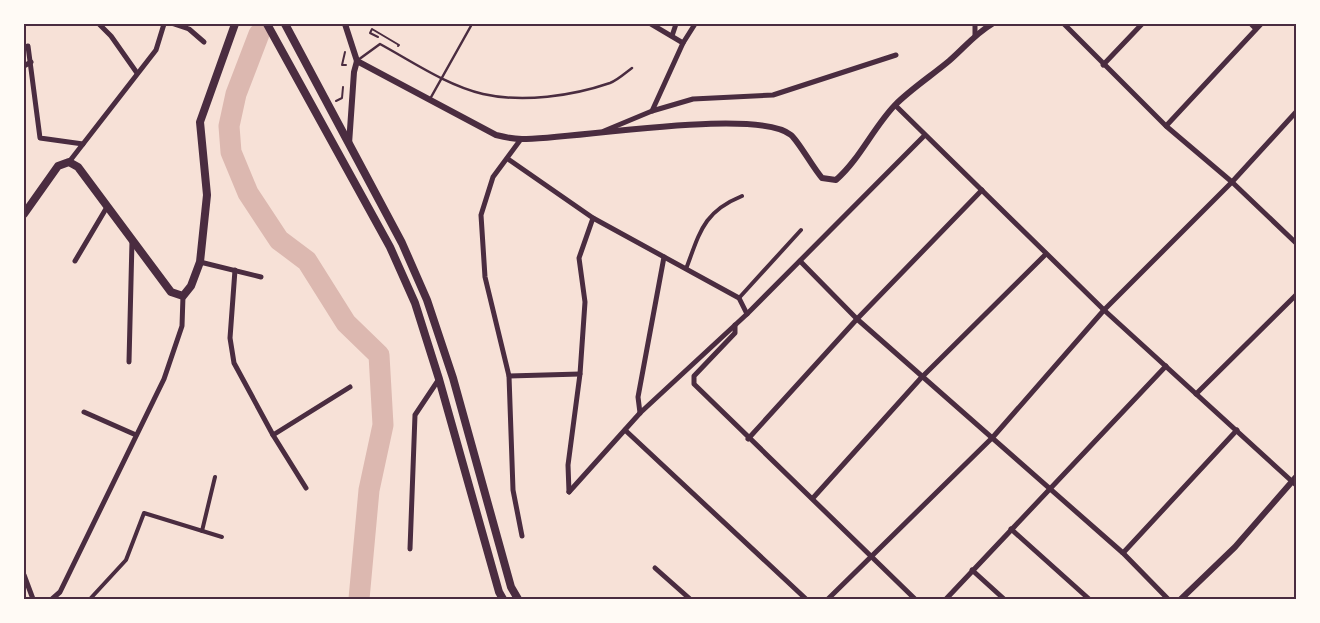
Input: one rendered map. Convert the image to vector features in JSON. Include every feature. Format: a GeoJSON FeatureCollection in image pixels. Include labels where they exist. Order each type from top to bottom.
{"type":"FeatureCollection","features":[{"type":"Feature","properties":{"kind":"main road"},"geometry":{"type":"LineString","coordinates":[[24,214],[58,166],[69,162],[78,167],[171,292],[183,296],[191,286],[200,262],[207,195],[200,122],[235,24]]}},
{"type":"Feature","properties":{"kind":"main road"},"geometry":{"type":"LineString","coordinates":[[267,24],[394,255],[415,303],[439,379],[499,592],[503,599]]}},
{"type":"Feature","properties":{"kind":"main road"},"geometry":{"type":"LineString","coordinates":[[285,24],[402,243],[427,300],[453,378],[512,587],[518,599]]}},
{"type":"Feature","properties":{"kind":"street"},"geometry":{"type":"LineString","coordinates":[[99,24],[112,36],[137,73]]}},
{"type":"Feature","properties":{"kind":"street"},"geometry":{"type":"LineString","coordinates":[[69,162],[156,50],[164,24]]}},
{"type":"Feature","properties":{"kind":"street"},"geometry":{"type":"LineString","coordinates":[[174,24],[189,29],[204,42]]}},
{"type":"Feature","properties":{"kind":"street"},"geometry":{"type":"LineString","coordinates":[[345,24],[357,61],[354,72],[349,146]]}},
{"type":"Feature","properties":{"kind":"street"},"geometry":{"type":"LineString","coordinates":[[650,24],[683,43]]}},
{"type":"Feature","properties":{"kind":"street"},"geometry":{"type":"LineString","coordinates":[[672,36],[676,24]]}},
{"type":"Feature","properties":{"kind":"street"},"geometry":{"type":"LineString","coordinates":[[652,111],[683,43],[695,24]]}},
{"type":"Feature","properties":{"kind":"street"},"geometry":{"type":"LineString","coordinates":[[975,24],[975,34]]}},
{"type":"Feature","properties":{"kind":"street"},"geometry":{"type":"LineString","coordinates":[[357,61],[496,135],[521,139],[604,131],[747,123],[774,127],[791,136],[822,178],[836,180],[848,170],[860,150],[895,105],[950,59],[975,34],[992,24]]}},
{"type":"Feature","properties":{"kind":"street"},"geometry":{"type":"LineString","coordinates":[[1064,24],[1166,126],[1295,239]]}},
{"type":"Feature","properties":{"kind":"street"},"geometry":{"type":"LineString","coordinates":[[1103,65],[1142,24]]}},
{"type":"Feature","properties":{"kind":"street"},"geometry":{"type":"LineString","coordinates":[[1251,24],[1256,29]]}},
{"type":"Feature","properties":{"kind":"street"},"geometry":{"type":"LineString","coordinates":[[1166,126],[1261,24]]}},
{"type":"Feature","properties":{"kind":"street"},"geometry":{"type":"LineString","coordinates":[[28,46],[40,138],[83,144]]}},
{"type":"Feature","properties":{"kind":"street"},"geometry":{"type":"LineString","coordinates":[[604,131],[652,111],[693,98],[773,95],[896,55]]}},
{"type":"Feature","properties":{"kind":"street"},"geometry":{"type":"LineString","coordinates":[[24,66],[31,62]]}},
{"type":"Feature","properties":{"kind":"street"},"geometry":{"type":"LineString","coordinates":[[895,105],[924,136],[1104,310],[1295,481],[1235,547],[1181,599]]}},
{"type":"Feature","properties":{"kind":"street"},"geometry":{"type":"LineString","coordinates":[[828,599],[993,437],[1104,310],[1232,182],[1296,112]]}},
{"type":"Feature","properties":{"kind":"street"},"geometry":{"type":"LineString","coordinates":[[593,218],[579,258],[585,302],[580,374],[568,465],[569,492],[640,414],[747,314],[924,136]]}},
{"type":"Feature","properties":{"kind":"street"},"geometry":{"type":"LineString","coordinates":[[521,139],[493,177],[481,215],[485,277],[510,376],[513,490],[522,536]]}},
{"type":"Feature","properties":{"kind":"street"},"geometry":{"type":"LineString","coordinates":[[508,159],[593,218],[739,298],[747,314]]}},
{"type":"Feature","properties":{"kind":"street"},"geometry":{"type":"LineString","coordinates":[[748,439],[856,319],[982,190]]}},
{"type":"Feature","properties":{"kind":"street"},"geometry":{"type":"LineString","coordinates":[[686,269],[706,221],[723,204],[742,196]]}},
{"type":"Feature","properties":{"kind":"street"},"geometry":{"type":"LineString","coordinates":[[75,261],[107,207]]}},
{"type":"Feature","properties":{"kind":"street"},"geometry":{"type":"LineString","coordinates":[[739,298],[801,230]]}},
{"type":"Feature","properties":{"kind":"street"},"geometry":{"type":"LineString","coordinates":[[130,362],[132,241]]}},
{"type":"Feature","properties":{"kind":"street"},"geometry":{"type":"LineString","coordinates":[[813,498],[921,378],[1046,254]]}},
{"type":"Feature","properties":{"kind":"street"},"geometry":{"type":"LineString","coordinates":[[640,414],[638,397],[664,257]]}},
{"type":"Feature","properties":{"kind":"street"},"geometry":{"type":"LineString","coordinates":[[200,262],[261,277]]}},
{"type":"Feature","properties":{"kind":"street"},"geometry":{"type":"LineString","coordinates":[[800,262],[856,319],[921,378],[993,437],[1049,489],[1123,553],[1168,599]]}},
{"type":"Feature","properties":{"kind":"street"},"geometry":{"type":"LineString","coordinates":[[235,270],[230,338],[234,363],[273,435],[306,488]]}},
{"type":"Feature","properties":{"kind":"street"},"geometry":{"type":"LineString","coordinates":[[52,599],[60,592],[164,380],[182,326],[183,296]]}},
{"type":"Feature","properties":{"kind":"street"},"geometry":{"type":"LineString","coordinates":[[1196,394],[1296,296]]}},
{"type":"Feature","properties":{"kind":"street"},"geometry":{"type":"LineString","coordinates":[[735,325],[735,333],[692,380],[694,384],[748,439],[813,498],[915,599]]}},
{"type":"Feature","properties":{"kind":"street"},"geometry":{"type":"LineString","coordinates":[[946,599],[1166,366]]}},
{"type":"Feature","properties":{"kind":"street"},"geometry":{"type":"LineString","coordinates":[[510,376],[580,374]]}},
{"type":"Feature","properties":{"kind":"street"},"geometry":{"type":"LineString","coordinates":[[410,550],[415,414],[439,379]]}},
{"type":"Feature","properties":{"kind":"street"},"geometry":{"type":"LineString","coordinates":[[273,435],[350,387]]}},
{"type":"Feature","properties":{"kind":"street"},"geometry":{"type":"LineString","coordinates":[[84,412],[136,435]]}},
{"type":"Feature","properties":{"kind":"street"},"geometry":{"type":"LineString","coordinates":[[625,430],[806,599]]}},
{"type":"Feature","properties":{"kind":"street"},"geometry":{"type":"LineString","coordinates":[[1123,553],[1237,430]]}},
{"type":"Feature","properties":{"kind":"street"},"geometry":{"type":"LineString","coordinates":[[202,531],[215,477]]}},
{"type":"Feature","properties":{"kind":"street"},"geometry":{"type":"LineString","coordinates":[[90,599],[126,560],[144,512],[222,537]]}},
{"type":"Feature","properties":{"kind":"street"},"geometry":{"type":"LineString","coordinates":[[1012,529],[1089,599]]}},
{"type":"Feature","properties":{"kind":"street"},"geometry":{"type":"LineString","coordinates":[[655,568],[690,599]]}},
{"type":"Feature","properties":{"kind":"street"},"geometry":{"type":"LineString","coordinates":[[972,570],[1004,599]]}},
{"type":"Feature","properties":{"kind":"street"},"geometry":{"type":"LineString","coordinates":[[24,575],[33,599]]}},
{"type":"Feature","properties":{"kind":"lane"},"geometry":{"type":"LineString","coordinates":[[429,101],[472,24]]}},
{"type":"Feature","properties":{"kind":"lane"},"geometry":{"type":"LineString","coordinates":[[357,61],[380,44],[442,79],[483,94],[529,98],[565,93],[612,82],[632,68]]}},
{"type":"Feature","properties":{"kind":"path"},"geometry":{"type":"LineString","coordinates":[[342,65],[343,53]]}},
{"type":"Feature","properties":{"kind":"waterway"},"geometry":{"type":"LineString","coordinates":[[259,34],[236,94],[229,126],[231,152],[248,193],[279,240],[307,261],[346,323],[379,355],[383,425],[369,490],[359,599]]}}]}
